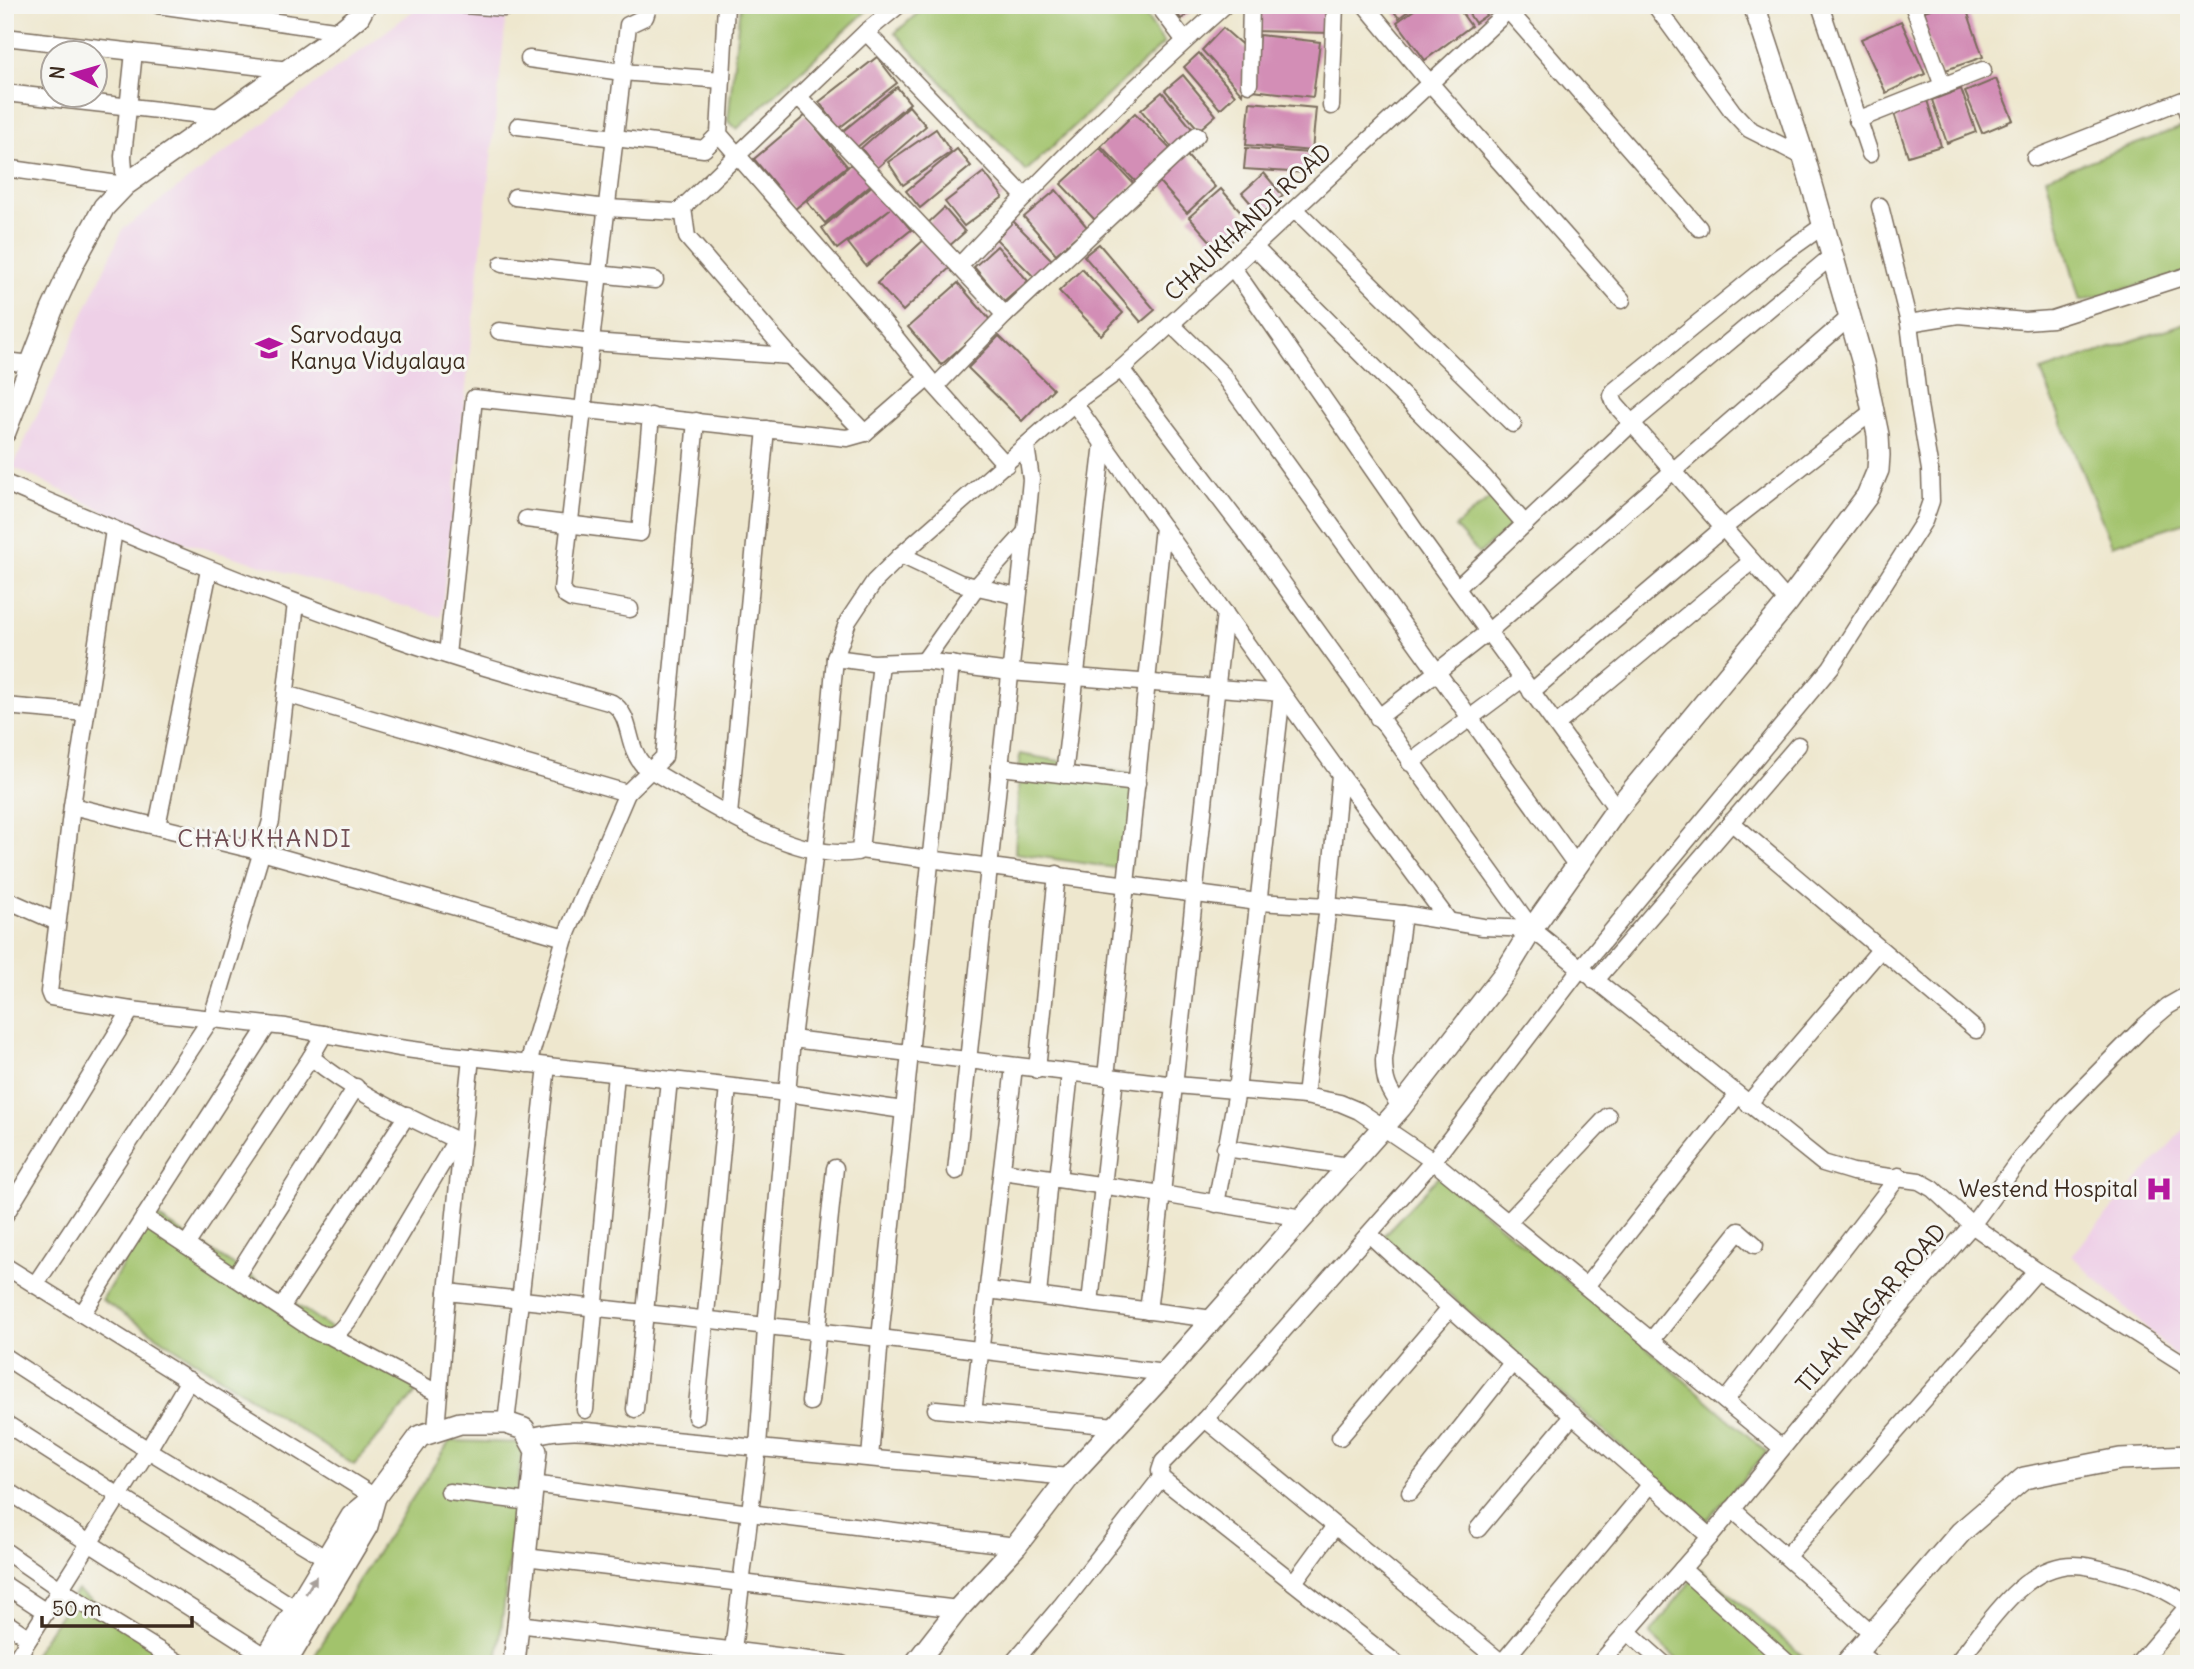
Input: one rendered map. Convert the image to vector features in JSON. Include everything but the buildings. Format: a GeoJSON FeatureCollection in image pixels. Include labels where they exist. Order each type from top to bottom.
{"type":"FeatureCollection","features":[{"type":"Feature","properties":{"kind":"street"},"geometry":{"type":"LineString","coordinates":[[158,5],[341,31]]}},
{"type":"Feature","properties":{"kind":"street"},"geometry":{"type":"LineString","coordinates":[[5,432],[52,310],[104,207],[125,185],[341,31],[359,16],[365,5]]}},
{"type":"Feature","properties":{"kind":"street"},"geometry":{"type":"LineString","coordinates":[[464,5],[504,8]]}},
{"type":"Feature","properties":{"kind":"street"},"geometry":{"type":"LineString","coordinates":[[629,609],[566,596],[562,589],[628,25],[645,17],[649,5]]}},
{"type":"Feature","properties":{"kind":"street"},"geometry":{"type":"LineString","coordinates":[[519,126],[704,149],[719,134],[726,5]]}},
{"type":"Feature","properties":{"kind":"street"},"geometry":{"type":"LineString","coordinates":[[1158,5],[1185,41]]}},
{"type":"Feature","properties":{"kind":"street"},"geometry":{"type":"LineString","coordinates":[[959,266],[1025,197],[1225,5]]}},
{"type":"Feature","properties":{"kind":"street"},"geometry":{"type":"LineString","coordinates":[[1249,84],[1251,5]]}},
{"type":"Feature","properties":{"kind":"street"},"geometry":{"type":"LineString","coordinates":[[1331,106],[1335,5]]}},
{"type":"Feature","properties":{"kind":"street"},"geometry":{"type":"LineString","coordinates":[[1365,5],[1430,83],[1622,300]]}},
{"type":"Feature","properties":{"kind":"street"},"geometry":{"type":"LineString","coordinates":[[1655,5],[1721,96],[1749,129],[1804,157]]}},
{"type":"Feature","properties":{"kind":"street"},"geometry":{"type":"LineString","coordinates":[[915,1664],[958,1609],[1016,1546],[1069,1476],[1166,1373],[1401,1107],[1505,973],[1532,929],[1617,809],[1788,602],[1867,496],[1874,482],[1879,455],[1863,363],[1804,157],[1754,5]]}},
{"type":"Feature","properties":{"kind":"street"},"geometry":{"type":"LineString","coordinates":[[1820,5],[1870,154]]}},
{"type":"Feature","properties":{"kind":"street"},"geometry":{"type":"LineString","coordinates":[[1913,5],[1943,86]]}},
{"type":"Feature","properties":{"kind":"street"},"geometry":{"type":"LineString","coordinates":[[515,197],[607,208],[678,212],[866,32],[897,6]]}},
{"type":"Feature","properties":{"kind":"street"},"geometry":{"type":"LineString","coordinates":[[1511,8],[1699,228]]}},
{"type":"Feature","properties":{"kind":"street","name":"CHAUKHANDI ROAD"},"geometry":{"type":"LineString","coordinates":[[733,1650],[758,1447],[792,1039],[835,658],[848,621],[874,583],[901,555],[1006,465],[1074,402],[1121,369],[1255,248],[1511,8]]}},
{"type":"Feature","properties":{"kind":"street"},"geometry":{"type":"LineString","coordinates":[[866,32],[1025,197]]}},
{"type":"Feature","properties":{"kind":"street"},"geometry":{"type":"LineString","coordinates":[[5,37],[289,70]]}},
{"type":"Feature","properties":{"kind":"street"},"geometry":{"type":"LineString","coordinates":[[125,185],[123,156],[134,52]]}},
{"type":"Feature","properties":{"kind":"street"},"geometry":{"type":"LineString","coordinates":[[529,59],[622,72],[722,80]]}},
{"type":"Feature","properties":{"kind":"street"},"geometry":{"type":"LineString","coordinates":[[1857,120],[1983,70]]}},
{"type":"Feature","properties":{"kind":"street"},"geometry":{"type":"LineString","coordinates":[[5,93],[221,117]]}},
{"type":"Feature","properties":{"kind":"street"},"geometry":{"type":"LineString","coordinates":[[798,96],[1005,315]]}},
{"type":"Feature","properties":{"kind":"street"},"geometry":{"type":"LineString","coordinates":[[2035,158],[2183,100],[2189,117]]}},
{"type":"Feature","properties":{"kind":"street"},"geometry":{"type":"LineString","coordinates":[[719,134],[1006,465]]}},
{"type":"Feature","properties":{"kind":"street"},"geometry":{"type":"LineString","coordinates":[[447,655],[474,398],[847,438],[865,433],[932,382],[1197,135]]}},
{"type":"Feature","properties":{"kind":"street"},"geometry":{"type":"LineString","coordinates":[[5,168],[125,185]]}},
{"type":"Feature","properties":{"kind":"street"},"geometry":{"type":"LineString","coordinates":[[1397,1664],[1161,1478],[1160,1471],[1163,1462],[1205,1419],[1433,1161],[1580,969],[1831,667],[1924,521],[1931,501],[1930,470],[1909,323],[1880,206]]}},
{"type":"Feature","properties":{"kind":"street"},"geometry":{"type":"LineString","coordinates":[[683,208],[687,237],[790,356],[865,433]]}},
{"type":"Feature","properties":{"kind":"street"},"geometry":{"type":"LineString","coordinates":[[1296,209],[1513,424]]}},
{"type":"Feature","properties":{"kind":"street"},"geometry":{"type":"LineString","coordinates":[[1788,602],[1613,400],[1614,391],[1779,257],[1824,225]]}},
{"type":"Feature","properties":{"kind":"street"},"geometry":{"type":"LineString","coordinates":[[1255,248],[1484,477],[1525,524]]}},
{"type":"Feature","properties":{"kind":"street"},"geometry":{"type":"LineString","coordinates":[[1457,588],[1632,424],[1833,255]]}},
{"type":"Feature","properties":{"kind":"street"},"geometry":{"type":"LineString","coordinates":[[502,264],[655,280]]}},
{"type":"Feature","properties":{"kind":"street"},"geometry":{"type":"LineString","coordinates":[[1233,268],[1457,588],[1617,809]]}},
{"type":"Feature","properties":{"kind":"street"},"geometry":{"type":"LineString","coordinates":[[1909,323],[1958,315],[2025,321],[2052,319],[2189,275]]}},
{"type":"Feature","properties":{"kind":"street"},"geometry":{"type":"LineString","coordinates":[[1378,718],[1489,631],[1850,317]]}},
{"type":"Feature","properties":{"kind":"street"},"geometry":{"type":"LineString","coordinates":[[1171,324],[1222,374],[1577,866]]}},
{"type":"Feature","properties":{"kind":"street"},"geometry":{"type":"LineString","coordinates":[[499,331],[592,342],[790,356]]}},
{"type":"Feature","properties":{"kind":"street"},"geometry":{"type":"LineString","coordinates":[[5,361],[33,364]]}},
{"type":"Feature","properties":{"kind":"street"},"geometry":{"type":"LineString","coordinates":[[1121,369],[1261,553],[1532,929],[1823,1163],[1853,1172],[1919,1181],[1933,1189],[1972,1225],[2037,1271],[2189,1367]]}},
{"type":"Feature","properties":{"kind":"street"},"geometry":{"type":"LineString","coordinates":[[1074,402],[1447,920]]}},
{"type":"Feature","properties":{"kind":"street"},"geometry":{"type":"LineString","coordinates":[[1410,762],[1470,718],[1526,685],[1873,411]]}},
{"type":"Feature","properties":{"kind":"street"},"geometry":{"type":"LineString","coordinates":[[526,519],[639,533],[651,416]]}},
{"type":"Feature","properties":{"kind":"street"},"geometry":{"type":"LineString","coordinates":[[528,1064],[565,938],[627,793],[664,757],[696,421]]}},
{"type":"Feature","properties":{"kind":"street"},"geometry":{"type":"LineString","coordinates":[[729,815],[766,429]]}},
{"type":"Feature","properties":{"kind":"street"},"geometry":{"type":"LineString","coordinates":[[1063,775],[1102,443]]}},
{"type":"Feature","properties":{"kind":"street"},"geometry":{"type":"LineString","coordinates":[[956,1171],[1026,531],[1031,479],[1026,446]]}},
{"type":"Feature","properties":{"kind":"street"},"geometry":{"type":"LineString","coordinates":[[5,483],[209,570],[296,603],[447,655],[612,703],[624,713],[633,753],[643,766],[762,832],[814,850],[854,853],[860,850],[1258,902],[1328,906],[1483,926],[1532,929]]}},
{"type":"Feature","properties":{"kind":"street"},"geometry":{"type":"LineString","coordinates":[[1090,1303],[1126,884],[1163,527]]}},
{"type":"Feature","properties":{"kind":"street"},"geometry":{"type":"LineString","coordinates":[[114,530],[72,806],[49,992],[51,997],[131,1010],[268,1025],[471,1058],[786,1093],[903,1110]]}},
{"type":"Feature","properties":{"kind":"street"},"geometry":{"type":"LineString","coordinates":[[924,661],[977,586],[1026,531]]}},
{"type":"Feature","properties":{"kind":"street"},"geometry":{"type":"LineString","coordinates":[[901,555],[960,583],[1018,596]]}},
{"type":"Feature","properties":{"kind":"street"},"geometry":{"type":"LineString","coordinates":[[1557,724],[1752,561]]}},
{"type":"Feature","properties":{"kind":"street"},"geometry":{"type":"LineString","coordinates":[[157,827],[209,570]]}},
{"type":"Feature","properties":{"kind":"street"},"geometry":{"type":"LineString","coordinates":[[35,1285],[212,1017],[271,821],[296,603]]}},
{"type":"Feature","properties":{"kind":"street"},"geometry":{"type":"LineString","coordinates":[[1148,1311],[1176,1085],[1225,613]]}},
{"type":"Feature","properties":{"kind":"street"},"geometry":{"type":"LineString","coordinates":[[835,658],[881,663],[924,661],[1010,672],[1282,693]]}},
{"type":"Feature","properties":{"kind":"street"},"geometry":{"type":"LineString","coordinates":[[860,850],[881,663]]}},
{"type":"Feature","properties":{"kind":"street"},"geometry":{"type":"LineString","coordinates":[[870,1458],[908,1055],[951,664]]}},
{"type":"Feature","properties":{"kind":"street"},"geometry":{"type":"LineString","coordinates":[[1216,1204],[1237,1091],[1282,693]]}},
{"type":"Feature","properties":{"kind":"street"},"geometry":{"type":"LineString","coordinates":[[286,694],[627,793]]}},
{"type":"Feature","properties":{"kind":"street"},"geometry":{"type":"LineString","coordinates":[[5,706],[86,713]]}},
{"type":"Feature","properties":{"kind":"street"},"geometry":{"type":"LineString","coordinates":[[1595,981],[1798,745]]}},
{"type":"Feature","properties":{"kind":"street"},"geometry":{"type":"LineString","coordinates":[[1000,767],[1137,783]]}},
{"type":"Feature","properties":{"kind":"street"},"geometry":{"type":"LineString","coordinates":[[1305,1096],[1328,906],[1340,774]]}},
{"type":"Feature","properties":{"kind":"street"},"geometry":{"type":"LineString","coordinates":[[72,806],[262,852],[565,938]]}},
{"type":"Feature","properties":{"kind":"street"},"geometry":{"type":"LineString","coordinates":[[1731,822],[1976,1030]]}},
{"type":"Feature","properties":{"kind":"street"},"geometry":{"type":"LineString","coordinates":[[1037,1070],[1057,874]]}},
{"type":"Feature","properties":{"kind":"street"},"geometry":{"type":"LineString","coordinates":[[5,899],[57,922]]}},
{"type":"Feature","properties":{"kind":"street"},"geometry":{"type":"LineString","coordinates":[[1401,1107],[1388,1090],[1384,1068],[1403,914]]}},
{"type":"Feature","properties":{"kind":"street"},"geometry":{"type":"LineString","coordinates":[[1587,1286],[1743,1099],[1880,950]]}},
{"type":"Feature","properties":{"kind":"street","name":"TILAK NAGAR ROAD"},"geometry":{"type":"LineString","coordinates":[[1599,1664],[1710,1537],[1865,1347],[1972,1225],[2017,1163],[2085,1083],[2143,1027],[2168,1006],[2189,994]]}},
{"type":"Feature","properties":{"kind":"street"},"geometry":{"type":"LineString","coordinates":[[5,1215],[131,1010]]}},
{"type":"Feature","properties":{"kind":"street"},"geometry":{"type":"LineString","coordinates":[[82,1314],[268,1025]]}},
{"type":"Feature","properties":{"kind":"street"},"geometry":{"type":"LineString","coordinates":[[186,1245],[324,1034]]}},
{"type":"Feature","properties":{"kind":"street"},"geometry":{"type":"LineString","coordinates":[[792,1039],[1037,1070],[1305,1096],[1340,1103],[1359,1111],[1433,1161],[1782,1448]]}},
{"type":"Feature","properties":{"kind":"street"},"geometry":{"type":"LineString","coordinates":[[311,1057],[356,1087],[459,1141]]}},
{"type":"Feature","properties":{"kind":"street"},"geometry":{"type":"LineString","coordinates":[[271,1661],[296,1609],[352,1516],[375,1497],[428,1433],[439,1394],[459,1141],[471,1058]]}},
{"type":"Feature","properties":{"kind":"street"},"geometry":{"type":"LineString","coordinates":[[506,1423],[547,1066]]}},
{"type":"Feature","properties":{"kind":"street"},"geometry":{"type":"LineString","coordinates":[[973,1413],[1014,1067]]}},
{"type":"Feature","properties":{"kind":"street"},"geometry":{"type":"LineString","coordinates":[[1038,1296],[1070,1073]]}},
{"type":"Feature","properties":{"kind":"street"},"geometry":{"type":"LineString","coordinates":[[584,1410],[616,1074]]}},
{"type":"Feature","properties":{"kind":"street"},"geometry":{"type":"LineString","coordinates":[[635,1409],[669,1080]]}},
{"type":"Feature","properties":{"kind":"street"},"geometry":{"type":"LineString","coordinates":[[235,1278],[356,1087]]}},
{"type":"Feature","properties":{"kind":"street"},"geometry":{"type":"LineString","coordinates":[[696,1417],[728,1087]]}},
{"type":"Feature","properties":{"kind":"street"},"geometry":{"type":"LineString","coordinates":[[281,1308],[407,1115]]}},
{"type":"Feature","properties":{"kind":"street"},"geometry":{"type":"LineString","coordinates":[[1508,1222],[1608,1116]]}},
{"type":"Feature","properties":{"kind":"street"},"geometry":{"type":"LineString","coordinates":[[332,1337],[351,1317],[459,1141]]}},
{"type":"Feature","properties":{"kind":"street"},"geometry":{"type":"LineString","coordinates":[[1225,1149],[1349,1166]]}},
{"type":"Feature","properties":{"kind":"street"},"geometry":{"type":"LineString","coordinates":[[810,1402],[835,1168]]}},
{"type":"Feature","properties":{"kind":"street"},"geometry":{"type":"LineString","coordinates":[[1002,1171],[1303,1218]]}},
{"type":"Feature","properties":{"kind":"street"},"geometry":{"type":"LineString","coordinates":[[1725,1401],[1899,1177]]}},
{"type":"Feature","properties":{"kind":"street"},"geometry":{"type":"LineString","coordinates":[[144,1217],[324,1336],[332,1337],[439,1394]]}},
{"type":"Feature","properties":{"kind":"street"},"geometry":{"type":"LineString","coordinates":[[1651,1341],[1738,1231],[1755,1245]]}},
{"type":"Feature","properties":{"kind":"street"},"geometry":{"type":"LineString","coordinates":[[1369,1234],[1449,1309],[1513,1362],[1710,1537]]}},
{"type":"Feature","properties":{"kind":"street"},"geometry":{"type":"LineString","coordinates":[[1787,1556],[2037,1271]]}},
{"type":"Feature","properties":{"kind":"street"},"geometry":{"type":"LineString","coordinates":[[8,1275],[35,1285],[375,1497]]}},
{"type":"Feature","properties":{"kind":"street"},"geometry":{"type":"LineString","coordinates":[[988,1290],[1213,1319]]}},
{"type":"Feature","properties":{"kind":"street"},"geometry":{"type":"LineString","coordinates":[[447,1292],[880,1338],[1166,1373]]}},
{"type":"Feature","properties":{"kind":"street"},"geometry":{"type":"LineString","coordinates":[[1340,1437],[1449,1309]]}},
{"type":"Feature","properties":{"kind":"street"},"geometry":{"type":"LineString","coordinates":[[5,1357],[149,1450],[327,1559]]}},
{"type":"Feature","properties":{"kind":"street"},"geometry":{"type":"LineString","coordinates":[[1410,1492],[1513,1362]]}},
{"type":"Feature","properties":{"kind":"street"},"geometry":{"type":"LineString","coordinates":[[13,1664],[149,1450],[189,1380]]}},
{"type":"Feature","properties":{"kind":"street"},"geometry":{"type":"LineString","coordinates":[[936,1409],[1116,1426]]}},
{"type":"Feature","properties":{"kind":"street"},"geometry":{"type":"LineString","coordinates":[[1478,1530],[1573,1415]]}},
{"type":"Feature","properties":{"kind":"street"},"geometry":{"type":"LineString","coordinates":[[1205,1419],[1501,1663],[1651,1484]]}},
{"type":"Feature","properties":{"kind":"street"},"geometry":{"type":"LineString","coordinates":[[5,1423],[296,1609]]}},
{"type":"Feature","properties":{"kind":"street"},"geometry":{"type":"LineString","coordinates":[[428,1433],[460,1423],[506,1423],[524,1429],[536,1451],[514,1664]]}},
{"type":"Feature","properties":{"kind":"street"},"geometry":{"type":"LineString","coordinates":[[529,1437],[553,1431],[581,1429],[1069,1476]]}},
{"type":"Feature","properties":{"kind":"street"},"geometry":{"type":"LineString","coordinates":[[1858,1660],[1872,1633],[1961,1532],[2024,1478],[2120,1459],[2189,1456]]}},
{"type":"Feature","properties":{"kind":"street"},"geometry":{"type":"LineString","coordinates":[[1012,1664],[1161,1478]]}},
{"type":"Feature","properties":{"kind":"street"},"geometry":{"type":"LineString","coordinates":[[5,1489],[271,1661]]}},
{"type":"Feature","properties":{"kind":"street"},"geometry":{"type":"LineString","coordinates":[[449,1492],[531,1493],[750,1513],[1016,1546]]}},
{"type":"Feature","properties":{"kind":"street"},"geometry":{"type":"LineString","coordinates":[[271,1661],[367,1527],[375,1497]]}},
{"type":"Feature","properties":{"kind":"street"},"geometry":{"type":"LineString","coordinates":[[1732,1509],[1872,1633]]}},
{"type":"Feature","properties":{"kind":"street"},"geometry":{"type":"LineString","coordinates":[[1294,1582],[1335,1526]]}},
{"type":"Feature","properties":{"kind":"street"},"geometry":{"type":"LineString","coordinates":[[5,1551],[60,1589],[181,1664]]}},
{"type":"Feature","properties":{"kind":"street"},"geometry":{"type":"LineString","coordinates":[[524,1557],[958,1609]]}},
{"type":"Feature","properties":{"kind":"street"},"geometry":{"type":"LineString","coordinates":[[1956,1664],[2014,1594],[2034,1576],[2072,1565],[2126,1576],[2173,1594],[2188,1606],[2137,1664]]}},
{"type":"Feature","properties":{"kind":"street"},"geometry":{"type":"LineString","coordinates":[[1682,1569],[1789,1664]]}},
{"type":"Feature","properties":{"kind":"street"},"geometry":{"type":"LineString","coordinates":[[5,1585],[46,1612]]}},
{"type":"Feature","properties":{"kind":"street"},"geometry":{"type":"LineString","coordinates":[[5,1622],[29,1638]]}},
{"type":"Feature","properties":{"kind":"street"},"geometry":{"type":"LineString","coordinates":[[518,1624],[842,1664]]}},
{"type":"Feature","properties":{"kind":"street"},"geometry":{"type":"LineString","coordinates":[[1627,1632],[1664,1664]]}},
{"type":"Feature","properties":{"kind":"shaded area","name":"Sarvodaya Kanya Vidyalaya"},"geometry":{"type":"Polygon","coordinates":[[[421,5],[507,11],[441,617],[148,532],[13,467],[123,229],[421,5]]]}},
{"type":"Feature","properties":{"kind":"shaded area","name":"Westend Hospital"},"geometry":{"type":"Polygon","coordinates":[[[2189,1123],[2189,1362],[2181,1361],[2071,1255],[2189,1123]]]}},
{"type":"Feature","properties":{"kind":"green space"},"geometry":{"type":"Polygon","coordinates":[[[740,5],[873,5],[737,129],[728,121],[740,5]]]}},
{"type":"Feature","properties":{"kind":"green space"},"geometry":{"type":"Polygon","coordinates":[[[927,5],[1138,5],[1164,43],[1026,171],[895,33],[927,5]]]}},
{"type":"Feature","properties":{"kind":"green space"},"geometry":{"type":"Polygon","coordinates":[[[2182,127],[2189,145],[2189,272],[2080,301],[2046,177],[2182,127]]]}},
{"type":"Feature","properties":{"kind":"green space"},"geometry":{"type":"Polygon","coordinates":[[[2189,322],[2189,521],[2112,545],[2041,371],[2189,322]]]}},
{"type":"Feature","properties":{"kind":"green space"},"geometry":{"type":"Polygon","coordinates":[[[1501,489],[1523,515],[1479,554],[1455,527],[1501,489]]]}},
{"type":"Feature","properties":{"kind":"green space"},"geometry":{"type":"Polygon","coordinates":[[[1020,754],[1137,775],[1129,870],[1015,853],[1020,754]]]}},
{"type":"Feature","properties":{"kind":"green space"},"geometry":{"type":"Polygon","coordinates":[[[1439,1176],[1610,1316],[1767,1452],[1706,1521],[1383,1236],[1439,1176]]]}},
{"type":"Feature","properties":{"kind":"green space"},"geometry":{"type":"Polygon","coordinates":[[[153,1214],[309,1313],[420,1388],[354,1465],[102,1300],[153,1214]]]}},
{"type":"Feature","properties":{"kind":"green space"},"geometry":{"type":"Polygon","coordinates":[[[450,1441],[523,1443],[497,1664],[310,1664],[361,1577],[450,1441]]]}},
{"type":"Feature","properties":{"kind":"green space"},"geometry":{"type":"Polygon","coordinates":[[[1700,1569],[1812,1664],[1682,1664],[1650,1634],[1700,1569]]]}},
{"type":"Feature","properties":{"kind":"green space"},"geometry":{"type":"Polygon","coordinates":[[[77,1590],[191,1664],[27,1664],[77,1590]]]}},
{"type":"Feature","properties":{"kind":"place","name":"Sarvodaya Kanya Vidyalaya"},"geometry":{"type":"Point","coordinates":[269,348]}},
{"type":"Feature","properties":{"kind":"place","name":"Westend Hospital"},"geometry":{"type":"Point","coordinates":[2159,1189]}},
{"type":"Feature","properties":{"kind":"district","name":"CHAUKHANDI"},"geometry":{"type":"Point","coordinates":[265,839]}}]}
